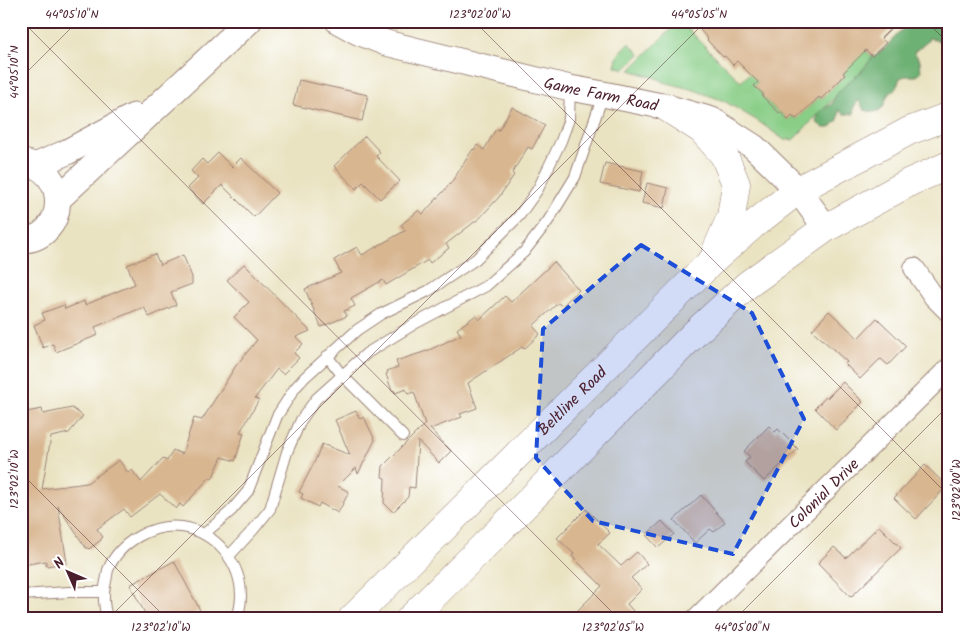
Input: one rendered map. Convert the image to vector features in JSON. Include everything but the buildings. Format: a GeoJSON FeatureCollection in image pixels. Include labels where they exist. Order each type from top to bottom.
{"type":"FeatureCollection","features":[{"type":"Feature","properties":{"kind":"main road"},"geometry":{"type":"LineString","coordinates":[[666,107],[702,130],[724,155],[736,184],[732,217],[710,263]]}},
{"type":"Feature","properties":{"kind":"main road","name":"Beltline Road"},"geometry":{"type":"LineString","coordinates":[[352,619],[710,263],[752,225],[798,190],[909,131],[949,116]]}},
{"type":"Feature","properties":{"kind":"main road"},"geometry":{"type":"LineString","coordinates":[[410,619],[696,332],[747,285],[826,228],[910,182],[949,165]]}},
{"type":"Feature","properties":{"kind":"street"},"geometry":{"type":"LineString","coordinates":[[58,199],[249,21]]}},
{"type":"Feature","properties":{"kind":"street","name":"Game Farm Road"},"geometry":{"type":"LineString","coordinates":[[338,21],[358,32],[386,43],[570,88],[666,107],[712,120],[754,147],[798,190],[826,228]]}},
{"type":"Feature","properties":{"kind":"street"},"geometry":{"type":"LineString","coordinates":[[28,164],[67,152],[171,95]]}},
{"type":"Feature","properties":{"kind":"street"},"geometry":{"type":"LineString","coordinates":[[21,240],[36,237],[46,230],[53,221],[57,210],[58,199],[55,185],[47,174],[28,164]]}},
{"type":"Feature","properties":{"kind":"street"},"geometry":{"type":"LineString","coordinates":[[914,268],[934,297],[949,312]]}},
{"type":"Feature","properties":{"kind":"street","name":"Colonial Drive"},"geometry":{"type":"LineString","coordinates":[[696,619],[949,368]]}},
{"type":"Feature","properties":{"kind":"lane"},"geometry":{"type":"LineString","coordinates":[[204,534],[231,511],[248,491],[277,416],[295,388],[305,377],[357,330],[381,314],[428,291],[476,259],[519,216],[538,189],[561,141],[569,120],[570,88]]}},
{"type":"Feature","properties":{"kind":"lane"},"geometry":{"type":"LineString","coordinates":[[229,556],[270,509],[287,452],[301,420],[316,399],[366,353],[416,323],[486,286],[524,252],[548,221],[575,177],[603,94]]}},
{"type":"Feature","properties":{"kind":"lane"},"geometry":{"type":"LineString","coordinates":[[327,356],[342,375],[403,436]]}},
{"type":"Feature","properties":{"kind":"lane"},"geometry":{"type":"LineString","coordinates":[[108,619],[103,592],[108,570],[120,550],[138,536],[159,528],[182,527],[204,534],[218,544],[229,556],[239,576],[242,597],[238,619]]}},
{"type":"Feature","properties":{"kind":"lane"},"geometry":{"type":"LineString","coordinates":[[21,595],[103,592]]}},
{"type":"Feature","properties":{"kind":"highlighted area"},"geometry":{"type":"Polygon","coordinates":[[[641,245],[752,313],[804,419],[733,554],[593,521],[536,458],[543,329],[641,245]]]}},
{"type":"Feature","properties":{"kind":"green space"},"geometry":{"type":"Polygon","coordinates":[[[679,21],[741,82],[753,70],[758,82],[755,86],[763,94],[762,96],[788,120],[792,116],[796,119],[819,97],[821,99],[845,75],[843,73],[863,48],[874,58],[793,140],[789,139],[786,141],[758,121],[724,101],[630,70],[679,21]]]}},
{"type":"Feature","properties":{"kind":"green space"},"geometry":{"type":"Polygon","coordinates":[[[910,21],[949,21],[949,40],[940,41],[929,38],[927,42],[914,52],[920,61],[921,72],[917,76],[900,78],[896,88],[887,96],[884,106],[880,110],[874,112],[864,110],[859,100],[853,108],[854,114],[844,114],[839,110],[838,120],[830,128],[824,128],[816,122],[819,112],[832,104],[837,94],[848,82],[861,72],[871,59],[884,49],[910,21]]]}},
{"type":"Feature","properties":{"kind":"green space"},"geometry":{"type":"Polygon","coordinates":[[[628,44],[640,54],[625,69],[615,66],[618,55],[628,44]]]}}]}
